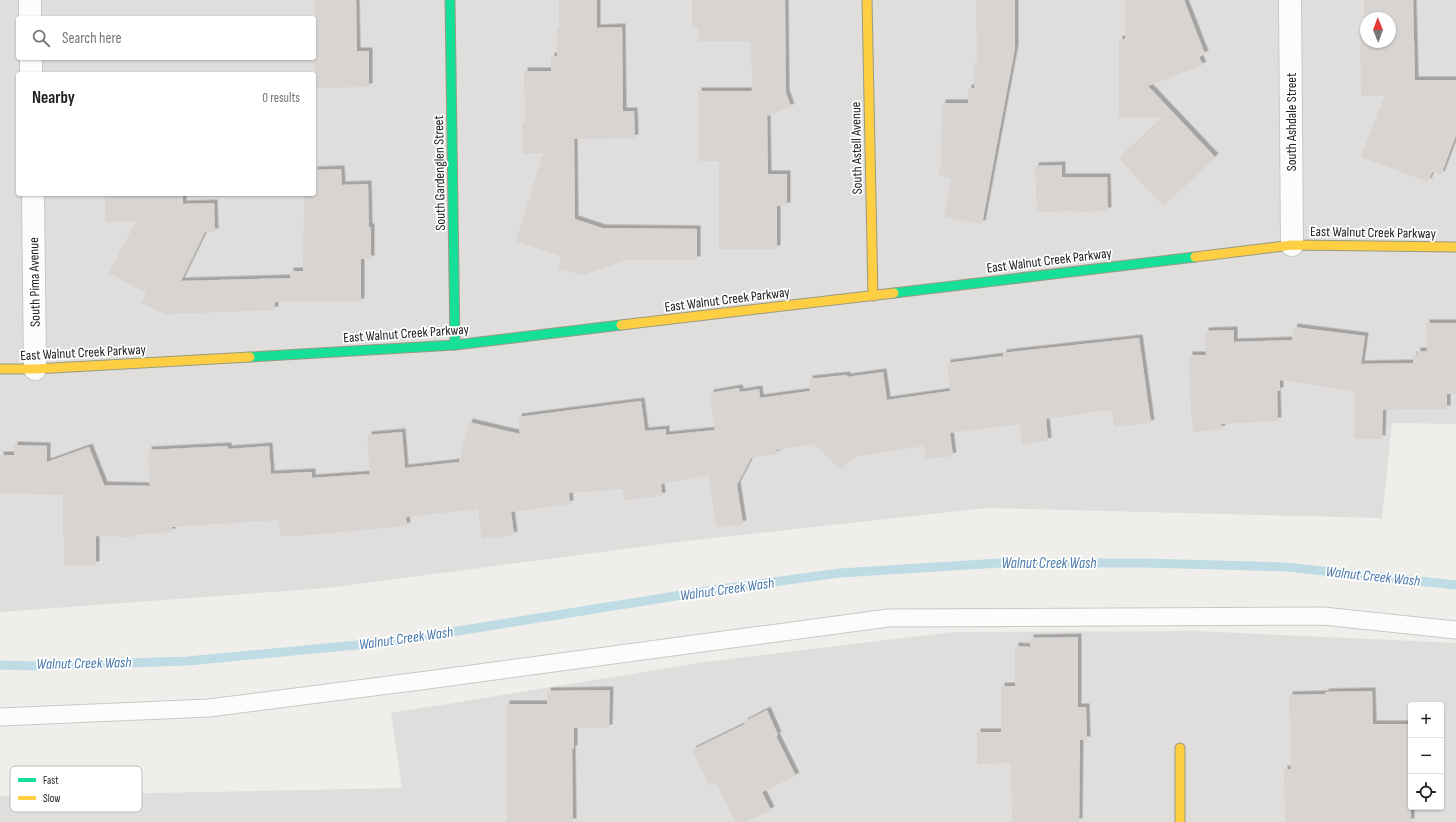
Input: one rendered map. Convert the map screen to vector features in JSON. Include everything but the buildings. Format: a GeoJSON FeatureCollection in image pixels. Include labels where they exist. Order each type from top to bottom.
{"type":"FeatureCollection","features":[{"type":"Feature","properties":{"kind":"street"},"geometry":{"type":"LineString","coordinates":[[30,0],[30,16]]}},
{"type":"Feature","properties":{"kind":"street","name":"South Gardenglen Street"},"geometry":{"type":"LineString","coordinates":[[450,0],[455,345]]}},
{"type":"Feature","properties":{"kind":"street","name":"South Astell Avenue"},"geometry":{"type":"LineString","coordinates":[[867,0],[873,296]]}},
{"type":"Feature","properties":{"kind":"street","name":"South Ashdale Street"},"geometry":{"type":"LineString","coordinates":[[1290,0],[1292,245]]}},
{"type":"Feature","properties":{"kind":"street"},"geometry":{"type":"LineString","coordinates":[[31,60],[31,72]]}},
{"type":"Feature","properties":{"kind":"street","name":"South Pima Avenue"},"geometry":{"type":"LineString","coordinates":[[33,196],[35,369]]}},
{"type":"Feature","properties":{"kind":"street","name":"East Walnut Creek Parkway"},"geometry":{"type":"LineString","coordinates":[[0,369],[35,369],[455,345],[1292,245],[1456,247]]}},
{"type":"Feature","properties":{"kind":"street"},"geometry":{"type":"LineString","coordinates":[[1180,748],[1180,822]]}},
{"type":"Feature","properties":{"kind":"lane"},"geometry":{"type":"LineString","coordinates":[[0,717],[209,708],[888,618],[1323,616],[1456,630]]}},
{"type":"Feature","properties":{"kind":"shaded area"},"geometry":{"type":"Polygon","coordinates":[[[0,0],[1456,0],[1456,424],[1392,423],[1382,518],[987,508],[678,542],[327,588],[0,612],[0,0]]]}},
{"type":"Feature","properties":{"kind":"shaded area"},"geometry":{"type":"Polygon","coordinates":[[[1197,631],[1456,643],[1456,822],[0,822],[0,796],[10,796],[10,812],[142,812],[142,793],[402,788],[391,713],[705,662],[953,632],[1197,631]]]}},
{"type":"Feature","properties":{"kind":"waterway","name":"Walnut Creek Wash"},"geometry":{"type":"LineString","coordinates":[[0,665],[32,666],[188,661],[389,642],[713,590],[840,573],[1000,563],[1144,563],[1286,567],[1456,585]]}},
{"type":"Feature","properties":{"kind":"traffic: fast"},"geometry":{"type":"LineString","coordinates":[[450,0],[455,345]]}},
{"type":"Feature","properties":{"kind":"traffic: fast"},"geometry":{"type":"LineString","coordinates":[[894,293],[1195,257]]}},
{"type":"Feature","properties":{"kind":"traffic: fast"},"geometry":{"type":"LineString","coordinates":[[250,357],[455,345],[621,325]]}},
{"type":"Feature","properties":{"kind":"traffic: slow"},"geometry":{"type":"LineString","coordinates":[[867,0],[873,296]]}},
{"type":"Feature","properties":{"kind":"traffic: slow"},"geometry":{"type":"LineString","coordinates":[[1195,257],[1292,245],[1456,247]]}},
{"type":"Feature","properties":{"kind":"traffic: slow"},"geometry":{"type":"LineString","coordinates":[[621,325],[894,293]]}},
{"type":"Feature","properties":{"kind":"traffic: slow"},"geometry":{"type":"LineString","coordinates":[[0,369],[35,369],[250,357]]}},
{"type":"Feature","properties":{"kind":"traffic: slow"},"geometry":{"type":"LineString","coordinates":[[1180,748],[1180,822]]}}]}
